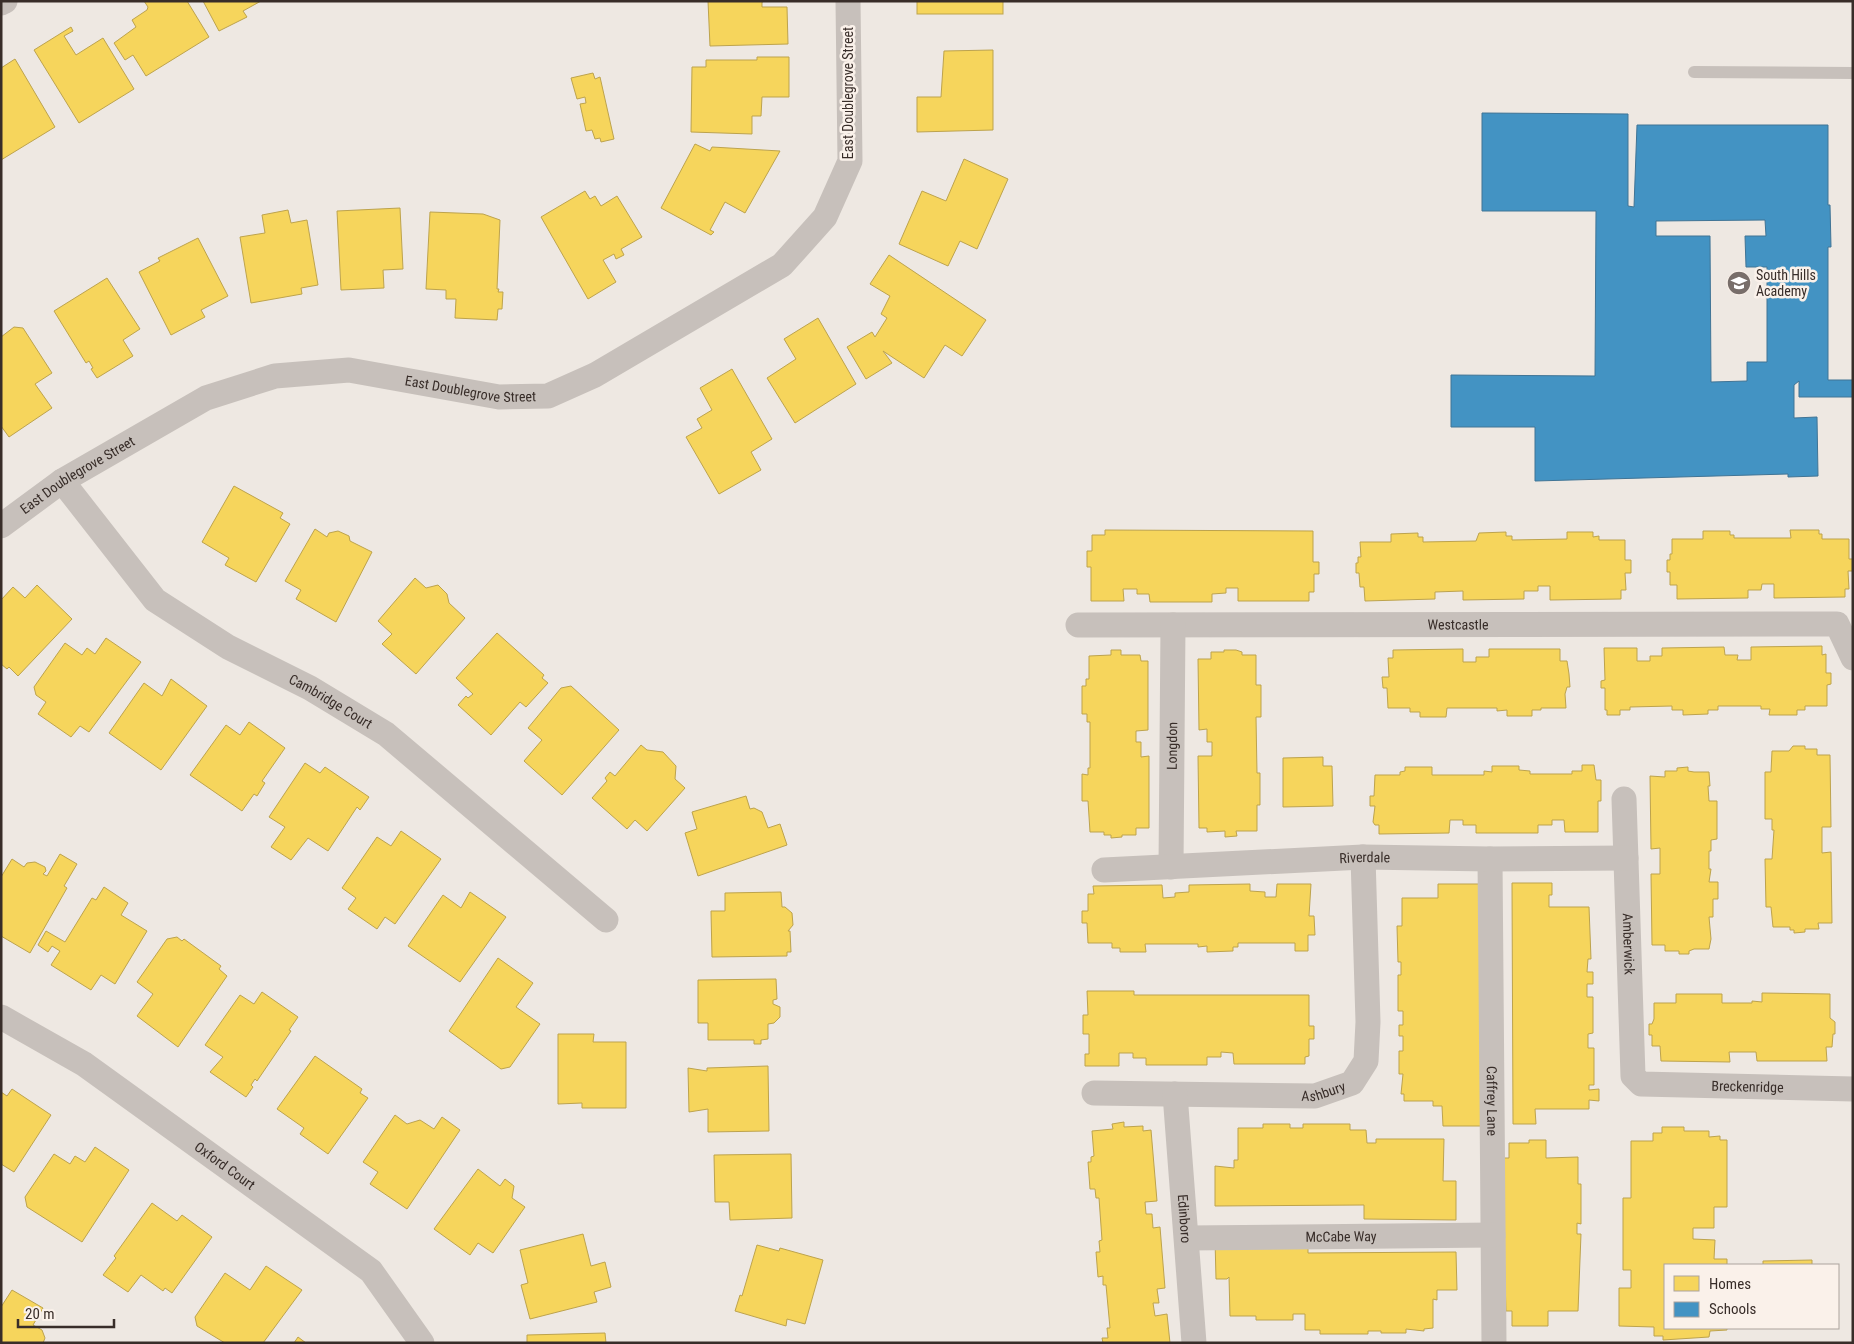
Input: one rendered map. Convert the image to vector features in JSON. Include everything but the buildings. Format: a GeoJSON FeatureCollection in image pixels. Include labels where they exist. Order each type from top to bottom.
{"type":"FeatureCollection","features":[{"type":"Feature","properties":{"kind":"street"},"geometry":{"type":"LineString","coordinates":[[1,3],[5,1]]}},
{"type":"Feature","properties":{"kind":"street","name":"East Doublegrove Street"},"geometry":{"type":"LineString","coordinates":[[1,526],[62,481],[206,398],[275,376],[349,370],[499,397],[548,396],[596,375],[782,265],[825,217],[850,161],[848,1]]}},
{"type":"Feature","properties":{"kind":"street","name":"Cambridge Court"},"geometry":{"type":"LineString","coordinates":[[62,481],[155,600],[228,647],[310,688],[386,734],[606,920]]}},
{"type":"Feature","properties":{"kind":"street","name":"Westcastle"},"geometry":{"type":"LineString","coordinates":[[1078,625],[1837,624],[1853,658]]}},
{"type":"Feature","properties":{"kind":"street","name":"Longdon"},"geometry":{"type":"LineString","coordinates":[[1171,867],[1173,625]]}},
{"type":"Feature","properties":{"kind":"street","name":"Amberwick"},"geometry":{"type":"LineString","coordinates":[[1624,800],[1633,1076],[1641,1084]]}},
{"type":"Feature","properties":{"kind":"street","name":"Riverdale"},"geometry":{"type":"LineString","coordinates":[[1104,870],[1363,857],[1490,859],[1626,858]]}},
{"type":"Feature","properties":{"kind":"street","name":"Ashbury"},"geometry":{"type":"LineString","coordinates":[[1094,1093],[1315,1096],[1352,1083],[1366,1061],[1368,1022],[1363,857]]}},
{"type":"Feature","properties":{"kind":"street","name":"Caffrey Lane"},"geometry":{"type":"LineString","coordinates":[[1490,859],[1494,1343]]}},
{"type":"Feature","properties":{"kind":"street","name":"Oxford Court"},"geometry":{"type":"LineString","coordinates":[[1,1017],[84,1064],[370,1271],[422,1343]]}},
{"type":"Feature","properties":{"kind":"street","name":"Breckenridge"},"geometry":{"type":"LineString","coordinates":[[1641,1084],[1853,1089]]}},
{"type":"Feature","properties":{"kind":"street","name":"Edinboro"},"geometry":{"type":"LineString","coordinates":[[1175,1094],[1194,1343]]}},
{"type":"Feature","properties":{"kind":"street","name":"McCabe Way"},"geometry":{"type":"LineString","coordinates":[[1187,1238],[1493,1235]]}},
{"type":"Feature","properties":{"kind":"lane"},"geometry":{"type":"LineString","coordinates":[[1694,72],[1853,73]]}},
{"type":"Feature","properties":{"kind":"place","name":"South Hills Academy"},"geometry":{"type":"Point","coordinates":[1739,283]}}]}
